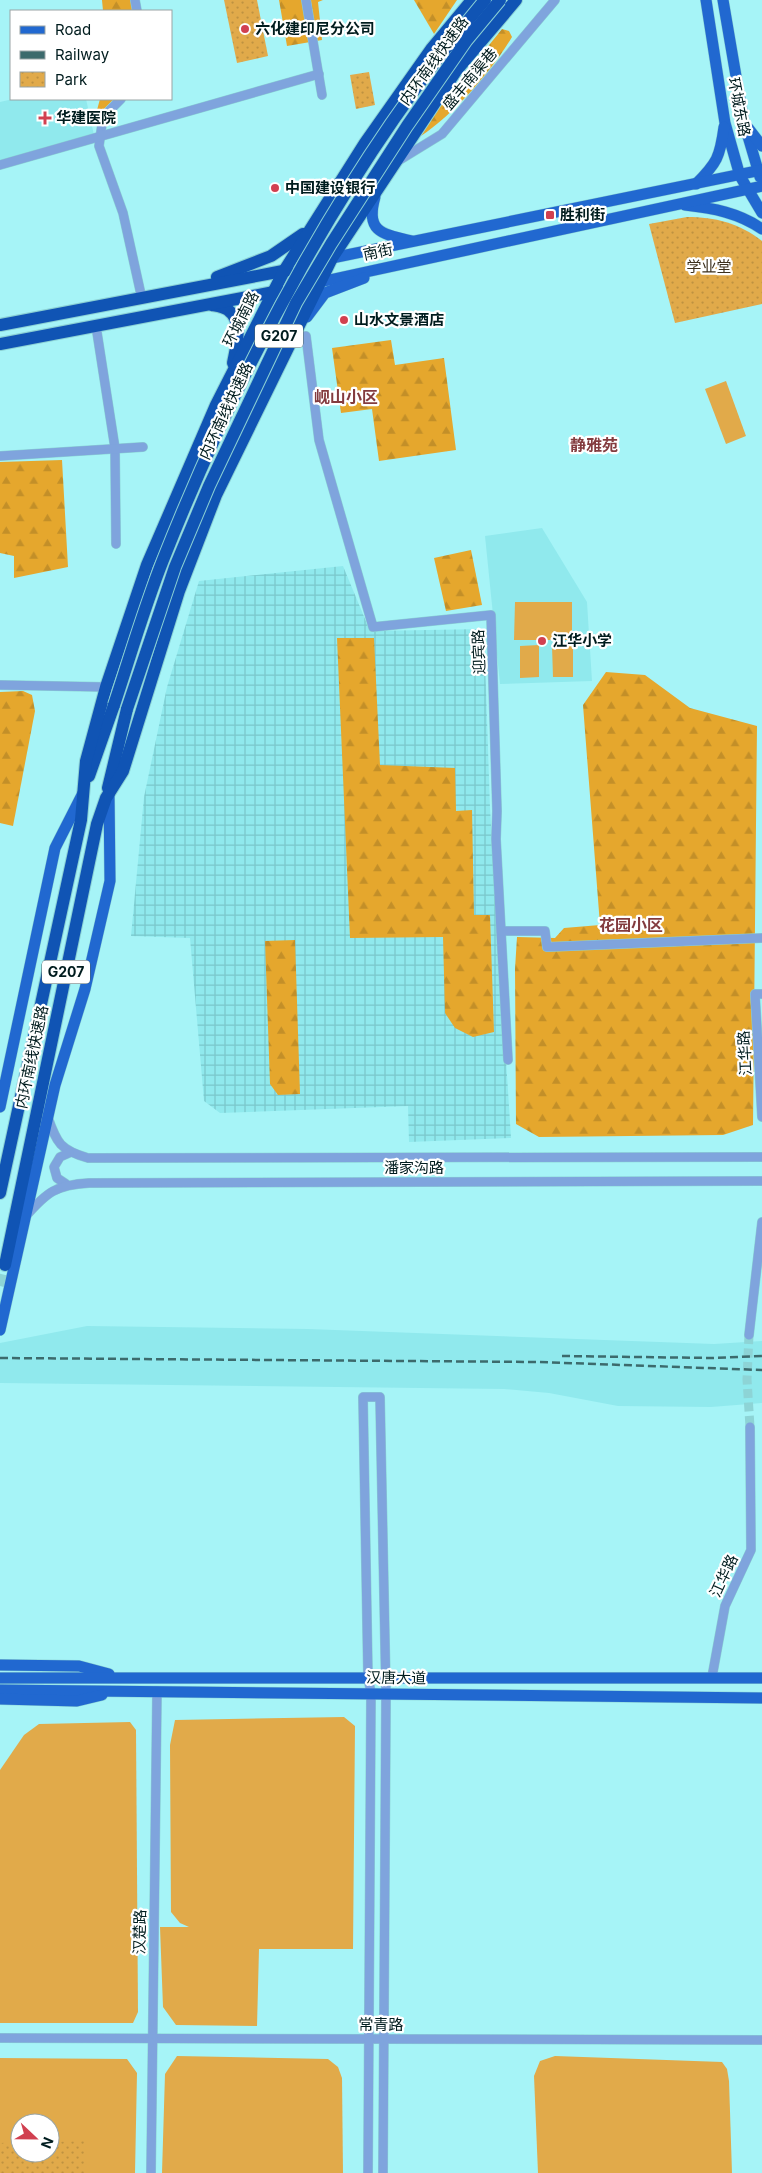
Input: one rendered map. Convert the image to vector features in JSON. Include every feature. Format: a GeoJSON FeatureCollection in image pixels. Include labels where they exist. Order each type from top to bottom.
{"type":"FeatureCollection","features":[{"type":"Feature","properties":{"kind":"highway","name":"环城南路"},"geometry":{"type":"LineString","coordinates":[[106,687],[147,565],[229,380],[284,271],[334,192],[432,48],[472,0]]}},
{"type":"Feature","properties":{"kind":"highway","name":"内环南线快速路"},"geometry":{"type":"LineString","coordinates":[[83,792],[162,562],[196,482],[284,297],[379,141],[457,33],[485,0]]}},
{"type":"Feature","properties":{"kind":"highway","name":"内环南线快速路"},"geometry":{"type":"LineString","coordinates":[[5,1265],[97,824],[107,795],[128,709],[175,567],[209,486],[296,303],[331,244],[407,126],[466,41],[500,0]]}},
{"type":"Feature","properties":{"kind":"highway"},"geometry":{"type":"LineString","coordinates":[[294,335],[332,258],[377,190],[456,71],[516,0]]}},
{"type":"Feature","properties":{"kind":"highway"},"geometry":{"type":"LineString","coordinates":[[173,293],[246,267],[299,238],[334,192]]}},
{"type":"Feature","properties":{"kind":"highway","name":"南街"},"geometry":{"type":"LineString","coordinates":[[0,324],[284,271],[332,258]]}},
{"type":"Feature","properties":{"kind":"highway","name":"南街"},"geometry":{"type":"LineString","coordinates":[[6,343],[212,305],[320,282]]}},
{"type":"Feature","properties":{"kind":"highway"},"geometry":{"type":"LineString","coordinates":[[212,305],[228,310],[236,322],[238,339],[229,380]]}},
{"type":"Feature","properties":{"kind":"highway","name":"内环南线快速路"},"geometry":{"type":"LineString","coordinates":[[107,795],[123,771],[179,591],[216,495],[294,335]]}},
{"type":"Feature","properties":{"kind":"highway","name":"内环南线快速路"},"geometry":{"type":"LineString","coordinates":[[0,1193],[81,820],[86,761],[106,687]]}},
{"type":"Feature","properties":{"kind":"main road","name":"环城东路"},"geometry":{"type":"LineString","coordinates":[[706,0],[725,123],[740,176],[762,213]]}},
{"type":"Feature","properties":{"kind":"main road","name":"环城东路"},"geometry":{"type":"LineString","coordinates":[[723,0],[744,123],[760,174]]}},
{"type":"Feature","properties":{"kind":"main road"},"geometry":{"type":"LineString","coordinates":[[696,184],[711,168],[721,153],[725,123]]}},
{"type":"Feature","properties":{"kind":"main road"},"geometry":{"type":"LineString","coordinates":[[744,123],[762,146]]}},
{"type":"Feature","properties":{"kind":"main road","name":"南街"},"geometry":{"type":"LineString","coordinates":[[332,258],[696,184],[760,174]]}},
{"type":"Feature","properties":{"kind":"main road","name":"南街"},"geometry":{"type":"LineString","coordinates":[[320,282],[762,186]]}},
{"type":"Feature","properties":{"kind":"main road"},"geometry":{"type":"LineString","coordinates":[[377,190],[371,213],[375,226],[387,235],[416,242]]}},
{"type":"Feature","properties":{"kind":"main road"},"geometry":{"type":"LineString","coordinates":[[674,204],[715,208],[750,221],[762,230]]}},
{"type":"Feature","properties":{"kind":"main road"},"geometry":{"type":"LineString","coordinates":[[294,335],[325,293],[397,265]]}},
{"type":"Feature","properties":{"kind":"main road"},"geometry":{"type":"LineString","coordinates":[[0,1107],[55,848],[83,792]]}},
{"type":"Feature","properties":{"kind":"main road"},"geometry":{"type":"LineString","coordinates":[[0,1330],[55,1085],[85,989],[110,881],[107,795]]}},
{"type":"Feature","properties":{"kind":"main road"},"geometry":{"type":"LineString","coordinates":[[8,1070],[26,1073]]}},
{"type":"Feature","properties":{"kind":"main road"},"geometry":{"type":"LineString","coordinates":[[0,1666],[79,1666],[122,1678]]}},
{"type":"Feature","properties":{"kind":"main road","name":"汉唐大道"},"geometry":{"type":"LineString","coordinates":[[0,1678],[762,1678]]}},
{"type":"Feature","properties":{"kind":"main road","name":"汉唐大道"},"geometry":{"type":"LineString","coordinates":[[0,1690],[762,1698]]}},
{"type":"Feature","properties":{"kind":"main road"},"geometry":{"type":"LineString","coordinates":[[0,1699],[78,1701],[120,1690]]}},
{"type":"Feature","properties":{"kind":"street"},"geometry":{"type":"LineString","coordinates":[[306,0],[322,95]]}},
{"type":"Feature","properties":{"kind":"street","name":"盛丰南渠巷"},"geometry":{"type":"LineString","coordinates":[[396,163],[442,134],[555,0]]}},
{"type":"Feature","properties":{"kind":"street"},"geometry":{"type":"LineString","coordinates":[[0,165],[318,74]]}},
{"type":"Feature","properties":{"kind":"street"},"geometry":{"type":"LineString","coordinates":[[120,100],[103,116],[99,146],[123,213],[142,299]]}},
{"type":"Feature","properties":{"kind":"street"},"geometry":{"type":"LineString","coordinates":[[96,326],[115,448],[116,544]]}},
{"type":"Feature","properties":{"kind":"street","name":"迎宾路"},"geometry":{"type":"LineString","coordinates":[[294,335],[306,336],[319,440],[373,627],[491,615],[498,811],[496,838],[508,1060]]}},
{"type":"Feature","properties":{"kind":"street"},"geometry":{"type":"LineString","coordinates":[[0,353],[6,343]]}},
{"type":"Feature","properties":{"kind":"street"},"geometry":{"type":"LineString","coordinates":[[0,456],[143,447]]}},
{"type":"Feature","properties":{"kind":"street"},"geometry":{"type":"LineString","coordinates":[[0,685],[106,687]]}},
{"type":"Feature","properties":{"kind":"street"},"geometry":{"type":"LineString","coordinates":[[502,931],[545,931],[547,947],[762,938]]}},
{"type":"Feature","properties":{"kind":"street","name":"江华路"},"geometry":{"type":"LineString","coordinates":[[762,994],[755,994],[762,1117]]}},
{"type":"Feature","properties":{"kind":"street"},"geometry":{"type":"LineString","coordinates":[[26,1216],[42,1198],[66,1184],[57,1178],[54,1167],[60,1157],[69,1153],[57,1142],[48,1118]]}},
{"type":"Feature","properties":{"kind":"street","name":"潘家沟路"},"geometry":{"type":"LineString","coordinates":[[69,1153],[88,1158],[762,1157]]}},
{"type":"Feature","properties":{"kind":"street","name":"潘家沟路"},"geometry":{"type":"LineString","coordinates":[[66,1184],[762,1181]]}},
{"type":"Feature","properties":{"kind":"street"},"geometry":{"type":"LineString","coordinates":[[749,1335],[762,1223]]}},
{"type":"Feature","properties":{"kind":"street"},"geometry":{"type":"LineString","coordinates":[[368,2173],[371,1693],[368,1678],[363,1397],[380,1397],[384,1677],[386,1693],[383,2173]]}},
{"type":"Feature","properties":{"kind":"street","name":"江华路"},"geometry":{"type":"LineString","coordinates":[[712,1677],[725,1606],[751,1550],[750,1427]]}},
{"type":"Feature","properties":{"kind":"street"},"geometry":{"type":"LineString","coordinates":[[751,1550],[762,1548]]}},
{"type":"Feature","properties":{"kind":"street","name":"汉楚路"},"geometry":{"type":"LineString","coordinates":[[151,2173],[157,1691]]}},
{"type":"Feature","properties":{"kind":"street","name":"常青路"},"geometry":{"type":"LineString","coordinates":[[0,2038],[762,2040]]}},
{"type":"Feature","properties":{"kind":"shaded area","name":"华建医院"},"geometry":{"type":"Polygon","coordinates":[[[10,100],[86,100],[94,135],[0,162],[0,102],[10,100]]]}},
{"type":"Feature","properties":{"kind":"shaded area","name":"江华小学"},"geometry":{"type":"Polygon","coordinates":[[[542,528],[587,602],[592,681],[500,684],[485,536],[542,528]]]}},
{"type":"Feature","properties":{"kind":"shaded area"},"geometry":{"type":"Polygon","coordinates":[[[343,566],[370,631],[484,629],[490,808],[511,1138],[409,1142],[408,1106],[220,1113],[204,1101],[190,938],[131,936],[144,797],[167,687],[199,581],[343,566]]]}},
{"type":"Feature","properties":{"kind":"shaded area"},"geometry":{"type":"Polygon","coordinates":[[[87,1326],[308,1329],[714,1344],[762,1341],[762,1403],[711,1407],[618,1406],[549,1393],[504,1389],[0,1383],[0,1343],[87,1326]]]}},
{"type":"Feature","properties":{"kind":"green space"},"geometry":{"type":"Polygon","coordinates":[[[102,0],[131,0],[133,10],[103,10],[102,0]]]}},
{"type":"Feature","properties":{"kind":"green space"},"geometry":{"type":"Polygon","coordinates":[[[224,0],[257,0],[268,56],[237,63],[224,0]]]}},
{"type":"Feature","properties":{"kind":"green space"},"geometry":{"type":"Polygon","coordinates":[[[279,0],[323,0],[318,2],[322,40],[287,46],[279,0]]]}},
{"type":"Feature","properties":{"kind":"green space"},"geometry":{"type":"Polygon","coordinates":[[[414,0],[457,0],[434,34],[414,0]]]}},
{"type":"Feature","properties":{"kind":"green space"},"geometry":{"type":"Polygon","coordinates":[[[502,29],[509,31],[512,37],[494,64],[459,104],[421,136],[444,101],[502,29]]]}},
{"type":"Feature","properties":{"kind":"green space"},"geometry":{"type":"Polygon","coordinates":[[[369,72],[375,105],[356,109],[350,75],[369,72]]]}},
{"type":"Feature","properties":{"kind":"green space"},"geometry":{"type":"Polygon","coordinates":[[[100,100],[113,100],[101,112],[97,110],[100,100]]]}},
{"type":"Feature","properties":{"kind":"green space","name":"学业堂"},"geometry":{"type":"Polygon","coordinates":[[[687,217],[707,218],[736,225],[762,241],[762,304],[675,323],[649,224],[687,217]]]}},
{"type":"Feature","properties":{"kind":"green space"},"geometry":{"type":"Polygon","coordinates":[[[391,340],[395,365],[444,358],[456,450],[379,461],[372,409],[341,413],[332,348],[391,340]]]}},
{"type":"Feature","properties":{"kind":"green space"},"geometry":{"type":"Polygon","coordinates":[[[726,381],[746,436],[726,444],[705,389],[726,381]]]}},
{"type":"Feature","properties":{"kind":"green space"},"geometry":{"type":"Polygon","coordinates":[[[62,460],[68,567],[14,578],[14,556],[0,553],[0,462],[62,460]]]}},
{"type":"Feature","properties":{"kind":"green space"},"geometry":{"type":"Polygon","coordinates":[[[471,550],[482,605],[446,611],[434,558],[471,550]]]}},
{"type":"Feature","properties":{"kind":"green space"},"geometry":{"type":"Polygon","coordinates":[[[515,602],[572,602],[572,640],[514,640],[515,602]]]}},
{"type":"Feature","properties":{"kind":"green space"},"geometry":{"type":"Polygon","coordinates":[[[337,638],[374,638],[380,765],[455,768],[456,811],[472,810],[474,915],[490,915],[494,1032],[473,1037],[455,1028],[445,1013],[443,937],[350,938],[337,638]]]}},
{"type":"Feature","properties":{"kind":"green space"},"geometry":{"type":"Polygon","coordinates":[[[539,645],[539,677],[520,678],[520,646],[539,645]]]}},
{"type":"Feature","properties":{"kind":"green space"},"geometry":{"type":"Polygon","coordinates":[[[552,646],[573,646],[573,677],[553,677],[552,646]]]}},
{"type":"Feature","properties":{"kind":"green space"},"geometry":{"type":"Polygon","coordinates":[[[606,672],[645,675],[690,708],[757,726],[753,1125],[723,1135],[539,1137],[516,1124],[515,969],[517,937],[555,938],[564,928],[600,925],[583,705],[606,672]]]}},
{"type":"Feature","properties":{"kind":"green space"},"geometry":{"type":"Polygon","coordinates":[[[23,691],[32,695],[35,711],[13,826],[0,823],[0,692],[23,691]]]}},
{"type":"Feature","properties":{"kind":"green space"},"geometry":{"type":"Polygon","coordinates":[[[295,940],[300,1094],[278,1095],[270,1084],[265,941],[295,940]]]}},
{"type":"Feature","properties":{"kind":"green space"},"geometry":{"type":"Polygon","coordinates":[[[344,1717],[355,1726],[353,1949],[259,1949],[257,2026],[176,2025],[163,2007],[160,1927],[189,1927],[180,1923],[171,1912],[170,1745],[175,1720],[344,1717]]]}},
{"type":"Feature","properties":{"kind":"green space"},"geometry":{"type":"Polygon","coordinates":[[[130,1722],[136,1730],[138,2012],[133,2023],[0,2023],[0,1770],[24,1735],[39,1724],[130,1722]]]}},
{"type":"Feature","properties":{"kind":"green space"},"geometry":{"type":"Polygon","coordinates":[[[177,2056],[328,2059],[338,2067],[342,2078],[343,2173],[162,2173],[165,2074],[177,2056]]]}},
{"type":"Feature","properties":{"kind":"green space"},"geometry":{"type":"Polygon","coordinates":[[[555,2056],[722,2062],[727,2069],[729,2081],[732,2173],[538,2173],[534,2076],[540,2061],[555,2056]]]}},
{"type":"Feature","properties":{"kind":"green space"},"geometry":{"type":"Polygon","coordinates":[[[0,2058],[127,2059],[137,2073],[135,2173],[0,2173],[0,2058]]]}},
{"type":"Feature","properties":{"kind":"green space"},"geometry":{"type":"Polygon","coordinates":[[[85,2141],[85,2173],[0,2173],[0,2143],[10,2142],[10,2163],[60,2163],[60,2142],[85,2141]]]}},
{"type":"Feature","properties":{"kind":"tunnel"},"geometry":{"type":"LineString","coordinates":[[0,1286],[5,1265]]}},
{"type":"Feature","properties":{"kind":"tunnel"},"geometry":{"type":"LineString","coordinates":[[749,1335],[747,1379],[750,1427]]}},
{"type":"Feature","properties":{"kind":"railway"},"geometry":{"type":"LineString","coordinates":[[562,1356],[713,1358],[762,1356]]}},
{"type":"Feature","properties":{"kind":"railway"},"geometry":{"type":"LineString","coordinates":[[0,1358],[539,1362],[762,1370]]}},
{"type":"Feature","properties":{"kind":"place","name":"六化建印尼分公司"},"geometry":{"type":"Point","coordinates":[245,29]}},
{"type":"Feature","properties":{"kind":"place","name":"华建医院"},"geometry":{"type":"Point","coordinates":[45,118]}},
{"type":"Feature","properties":{"kind":"place","name":"中国建设银行"},"geometry":{"type":"Point","coordinates":[275,188]}},
{"type":"Feature","properties":{"kind":"place","name":"胜利街"},"geometry":{"type":"Point","coordinates":[550,215]}},
{"type":"Feature","properties":{"kind":"place","name":"山水文景酒店"},"geometry":{"type":"Point","coordinates":[344,320]}},
{"type":"Feature","properties":{"kind":"place","name":"江华小学"},"geometry":{"type":"Point","coordinates":[542,641]}},
{"type":"Feature","properties":{"kind":"district","name":"岘山小区"},"geometry":{"type":"Point","coordinates":[346,397]}},
{"type":"Feature","properties":{"kind":"district","name":"静雅苑"},"geometry":{"type":"Point","coordinates":[594,445]}},
{"type":"Feature","properties":{"kind":"district","name":"花园小区"},"geometry":{"type":"Point","coordinates":[631,925]}}]}
